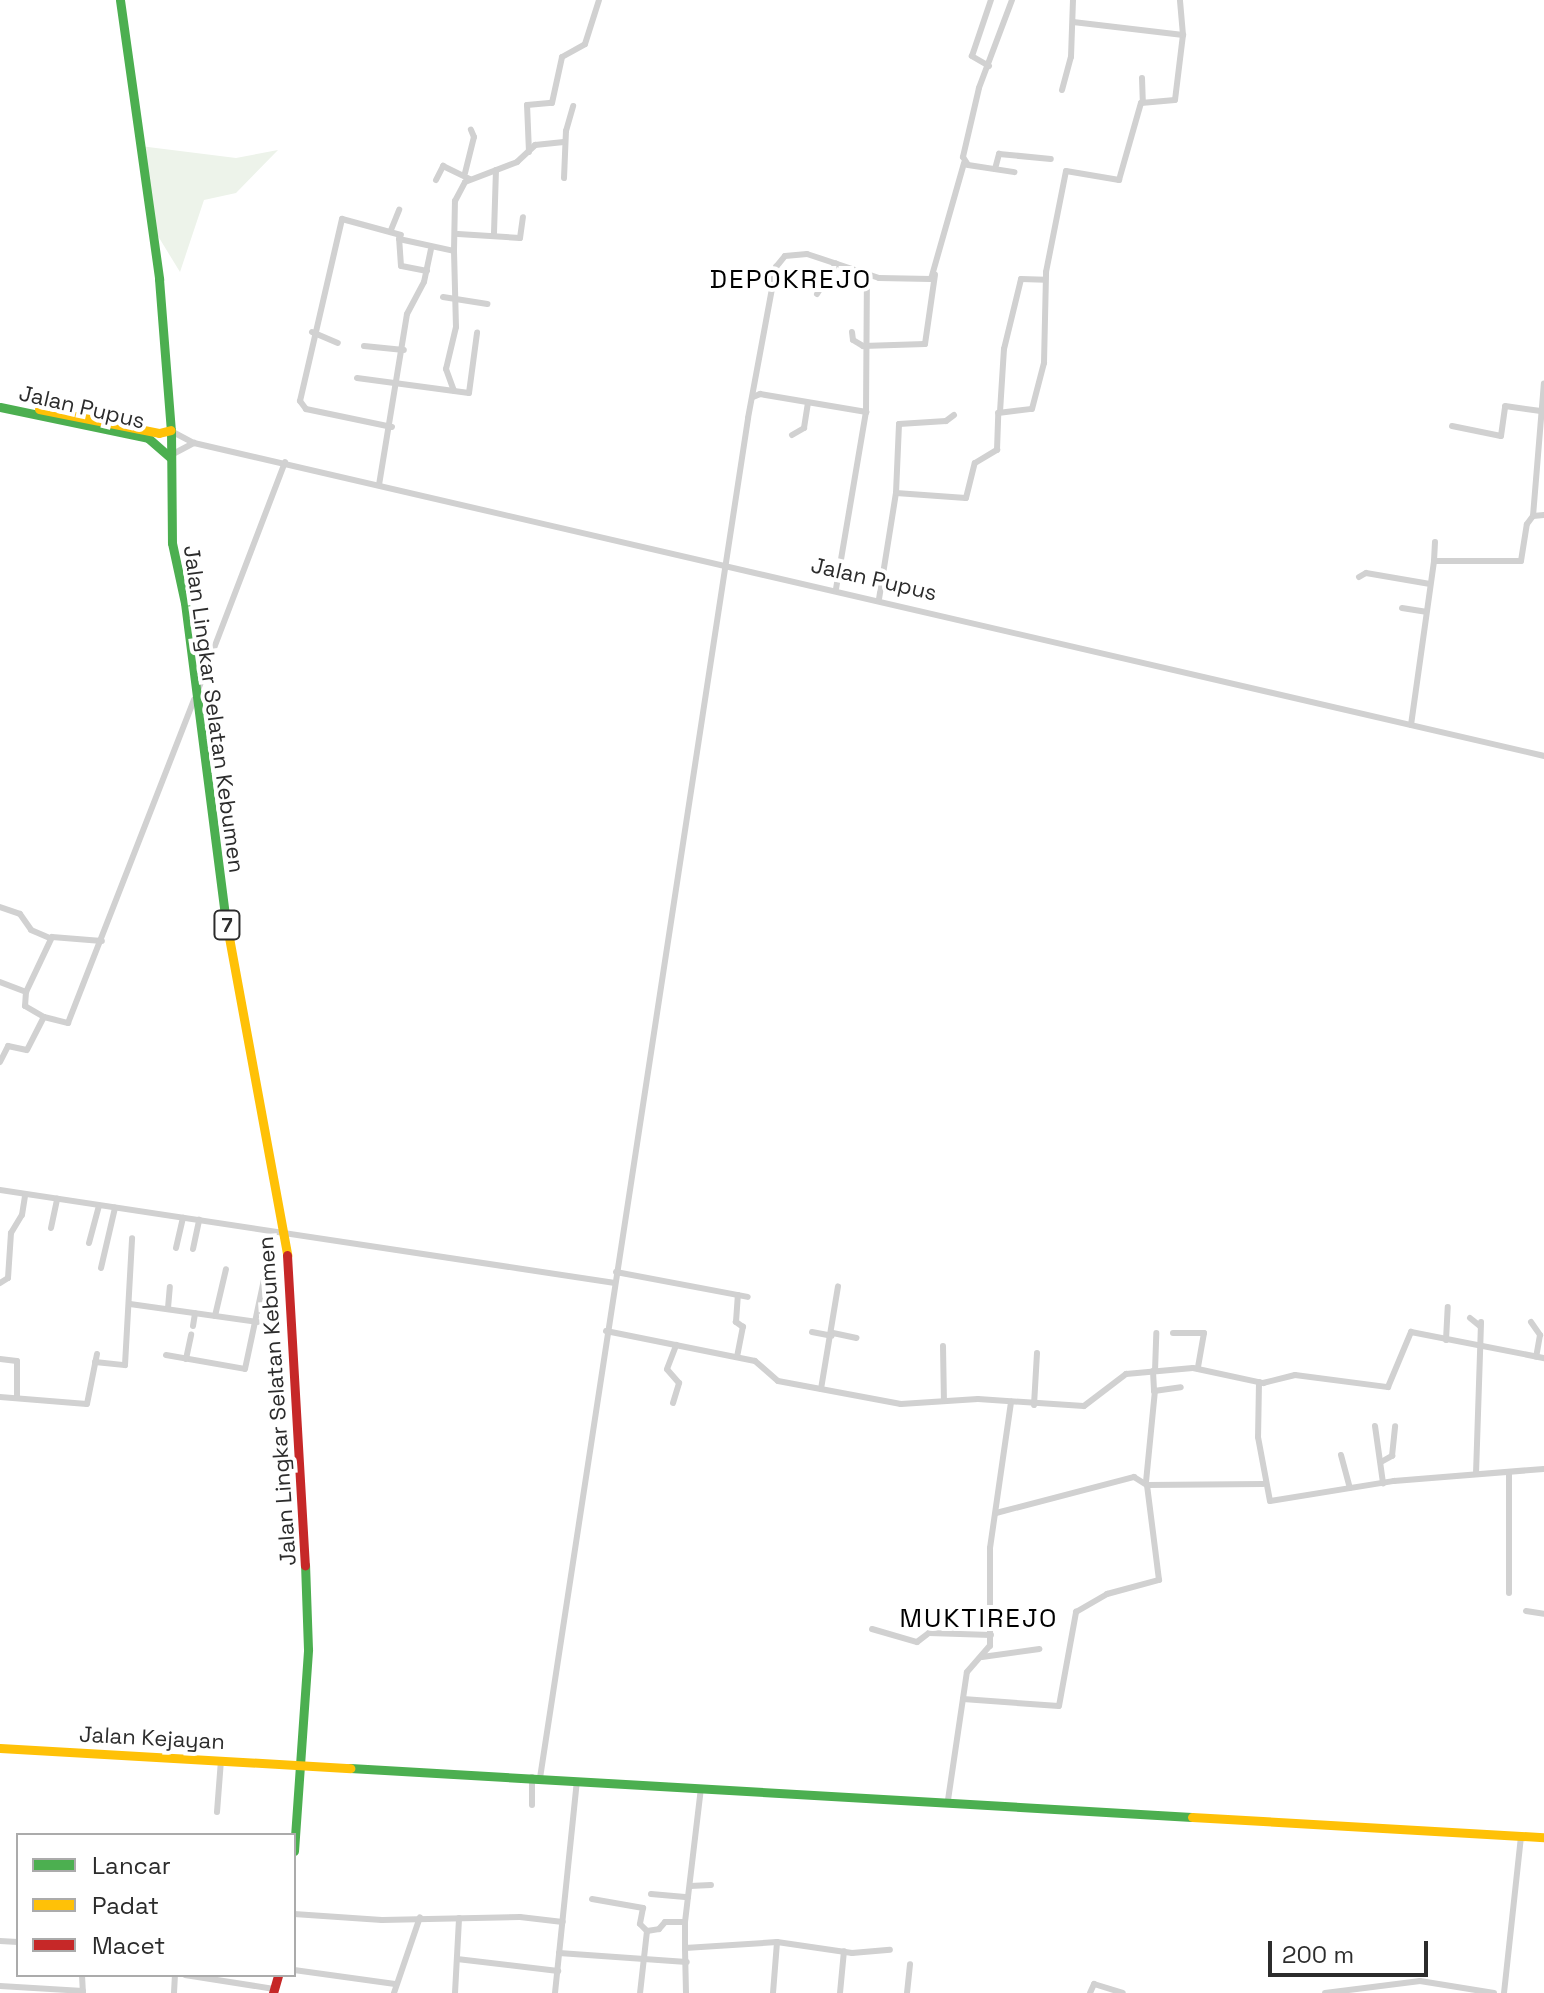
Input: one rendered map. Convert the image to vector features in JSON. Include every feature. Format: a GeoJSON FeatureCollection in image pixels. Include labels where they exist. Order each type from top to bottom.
{"type":"FeatureCollection","features":[{"type":"Feature","properties":{"kind":"main road","name":"Jalan Lingkar Selatan Kebumen"},"geometry":{"type":"LineString","coordinates":[[120,0],[155,245],[171,430],[172,543],[197,692],[211,832],[279,1233],[298,1376],[308,1578],[303,1764],[296,1833]]}},
{"type":"Feature","properties":{"kind":"main road","name":"Jalan Pupus"},"geometry":{"type":"LineString","coordinates":[[0,401],[159,433],[171,430]]}},
{"type":"Feature","properties":{"kind":"main road","name":"Jalan Pupus"},"geometry":{"type":"LineString","coordinates":[[0,407],[148,438],[170,457]]}},
{"type":"Feature","properties":{"kind":"main road","name":"Jalan Kejayan"},"geometry":{"type":"LineString","coordinates":[[0,1748],[948,1800],[1544,1837]]}},
{"type":"Feature","properties":{"kind":"street"},"geometry":{"type":"LineString","coordinates":[[529,152],[527,105],[552,103],[562,57],[585,44],[599,0]]}},
{"type":"Feature","properties":{"kind":"street"},"geometry":{"type":"LineString","coordinates":[[989,66],[972,56],[991,0]]}},
{"type":"Feature","properties":{"kind":"street"},"geometry":{"type":"LineString","coordinates":[[852,332],[853,340],[863,346],[925,344],[935,275],[964,163],[968,128],[1012,0]]}},
{"type":"Feature","properties":{"kind":"street"},"geometry":{"type":"LineString","coordinates":[[1062,90],[1073,22],[1073,0]]}},
{"type":"Feature","properties":{"kind":"street"},"geometry":{"type":"LineString","coordinates":[[1143,102],[1175,100],[1183,35],[1180,0]]}},
{"type":"Feature","properties":{"kind":"street"},"geometry":{"type":"LineString","coordinates":[[1073,22],[1183,35]]}},
{"type":"Feature","properties":{"kind":"street"},"geometry":{"type":"LineString","coordinates":[[1000,412],[1032,409],[1044,363],[1045,280],[1066,171],[1121,178],[1143,102],[1142,78]]}},
{"type":"Feature","properties":{"kind":"street"},"geometry":{"type":"LineString","coordinates":[[564,178],[564,142],[573,106]]}},
{"type":"Feature","properties":{"kind":"street"},"geometry":{"type":"LineString","coordinates":[[454,391],[446,369],[456,327],[454,251],[458,234],[455,201],[468,176],[474,137],[471,130]]}},
{"type":"Feature","properties":{"kind":"street"},"geometry":{"type":"LineString","coordinates":[[436,180],[440,167],[468,176],[496,170],[529,152],[535,145],[564,142]]}},
{"type":"Feature","properties":{"kind":"street"},"geometry":{"type":"LineString","coordinates":[[995,169],[999,154],[1051,159]]}},
{"type":"Feature","properties":{"kind":"street"},"geometry":{"type":"LineString","coordinates":[[964,163],[1014,172]]}},
{"type":"Feature","properties":{"kind":"street"},"geometry":{"type":"LineString","coordinates":[[494,233],[496,170]]}},
{"type":"Feature","properties":{"kind":"street"},"geometry":{"type":"LineString","coordinates":[[391,230],[399,210]]}},
{"type":"Feature","properties":{"kind":"street"},"geometry":{"type":"LineString","coordinates":[[458,234],[494,233],[523,237],[523,217]]}},
{"type":"Feature","properties":{"kind":"street"},"geometry":{"type":"LineString","coordinates":[[392,427],[301,405],[312,332],[342,219],[391,230],[431,250],[454,251]]}},
{"type":"Feature","properties":{"kind":"street"},"geometry":{"type":"LineString","coordinates":[[401,236],[401,266],[427,271]]}},
{"type":"Feature","properties":{"kind":"street"},"geometry":{"type":"LineString","coordinates":[[379,485],[392,427],[409,306],[427,271],[431,250]]}},
{"type":"Feature","properties":{"kind":"street"},"geometry":{"type":"LineString","coordinates":[[532,1805],[752,397],[780,259],[807,254],[867,275],[904,280],[935,275]]}},
{"type":"Feature","properties":{"kind":"street"},"geometry":{"type":"LineString","coordinates":[[817,294],[836,263]]}},
{"type":"Feature","properties":{"kind":"street"},"geometry":{"type":"LineString","coordinates":[[836,589],[866,412],[863,346],[867,275]]}},
{"type":"Feature","properties":{"kind":"street"},"geometry":{"type":"LineString","coordinates":[[896,493],[956,500],[968,497],[975,463],[997,450],[1004,349],[1021,279],[1045,280]]}},
{"type":"Feature","properties":{"kind":"street"},"geometry":{"type":"LineString","coordinates":[[443,297],[487,304]]}},
{"type":"Feature","properties":{"kind":"street"},"geometry":{"type":"LineString","coordinates":[[312,332],[338,343]]}},
{"type":"Feature","properties":{"kind":"street"},"geometry":{"type":"LineString","coordinates":[[357,378],[470,391],[477,333]]}},
{"type":"Feature","properties":{"kind":"street"},"geometry":{"type":"LineString","coordinates":[[364,346],[404,350]]}},
{"type":"Feature","properties":{"kind":"street"},"geometry":{"type":"LineString","coordinates":[[1434,561],[1521,561],[1533,516],[1544,383]]}},
{"type":"Feature","properties":{"kind":"street"},"geometry":{"type":"LineString","coordinates":[[752,397],[760,394],[866,412]]}},
{"type":"Feature","properties":{"kind":"street"},"geometry":{"type":"LineString","coordinates":[[792,435],[805,426],[808,404]]}},
{"type":"Feature","properties":{"kind":"street"},"geometry":{"type":"LineString","coordinates":[[1452,426],[1501,436],[1505,406],[1541,411]]}},
{"type":"Feature","properties":{"kind":"street"},"geometry":{"type":"LineString","coordinates":[[879,599],[896,493],[900,422],[946,421],[954,415]]}},
{"type":"Feature","properties":{"kind":"street","name":"Jalan Pupus"},"geometry":{"type":"LineString","coordinates":[[171,430],[194,443],[727,563],[1544,756]]}},
{"type":"Feature","properties":{"kind":"street"},"geometry":{"type":"LineString","coordinates":[[170,457],[194,443]]}},
{"type":"Feature","properties":{"kind":"street"},"geometry":{"type":"LineString","coordinates":[[50,938],[26,992],[25,1006],[44,1017],[68,1023],[285,462]]}},
{"type":"Feature","properties":{"kind":"street"},"geometry":{"type":"LineString","coordinates":[[1533,516],[1544,515]]}},
{"type":"Feature","properties":{"kind":"street"},"geometry":{"type":"LineString","coordinates":[[1411,725],[1435,542]]}},
{"type":"Feature","properties":{"kind":"street"},"geometry":{"type":"LineString","coordinates":[[1359,577],[1366,573],[1430,584]]}},
{"type":"Feature","properties":{"kind":"street"},"geometry":{"type":"LineString","coordinates":[[1402,608],[1426,612]]}},
{"type":"Feature","properties":{"kind":"street"},"geometry":{"type":"LineString","coordinates":[[0,907],[20,914],[31,930],[50,938],[102,941]]}},
{"type":"Feature","properties":{"kind":"street"},"geometry":{"type":"LineString","coordinates":[[0,982],[26,992]]}},
{"type":"Feature","properties":{"kind":"street"},"geometry":{"type":"LineString","coordinates":[[0,1041],[27,1050],[44,1017]]}},
{"type":"Feature","properties":{"kind":"street"},"geometry":{"type":"LineString","coordinates":[[0,1062],[8,1046]]}},
{"type":"Feature","properties":{"kind":"street"},"geometry":{"type":"LineString","coordinates":[[0,1190],[615,1283]]}},
{"type":"Feature","properties":{"kind":"street"},"geometry":{"type":"LineString","coordinates":[[0,1283],[8,1278],[11,1233],[22,1215],[25,1195]]}},
{"type":"Feature","properties":{"kind":"street"},"geometry":{"type":"LineString","coordinates":[[51,1228],[57,1199]]}},
{"type":"Feature","properties":{"kind":"street"},"geometry":{"type":"LineString","coordinates":[[89,1243],[99,1206]]}},
{"type":"Feature","properties":{"kind":"street"},"geometry":{"type":"LineString","coordinates":[[101,1268],[115,1208]]}},
{"type":"Feature","properties":{"kind":"street"},"geometry":{"type":"LineString","coordinates":[[176,1248],[183,1218]]}},
{"type":"Feature","properties":{"kind":"street"},"geometry":{"type":"LineString","coordinates":[[193,1249],[199,1220]]}},
{"type":"Feature","properties":{"kind":"street"},"geometry":{"type":"LineString","coordinates":[[166,1355],[244,1369],[279,1233]]}},
{"type":"Feature","properties":{"kind":"street"},"geometry":{"type":"LineString","coordinates":[[0,1397],[87,1404],[96,1358],[124,1366],[132,1238]]}},
{"type":"Feature","properties":{"kind":"street"},"geometry":{"type":"LineString","coordinates":[[215,1316],[226,1269]]}},
{"type":"Feature","properties":{"kind":"street"},"geometry":{"type":"LineString","coordinates":[[616,1272],[748,1297]]}},
{"type":"Feature","properties":{"kind":"street"},"geometry":{"type":"LineString","coordinates":[[821,1389],[838,1286]]}},
{"type":"Feature","properties":{"kind":"street"},"geometry":{"type":"LineString","coordinates":[[168,1308],[170,1287]]}},
{"type":"Feature","properties":{"kind":"street"},"geometry":{"type":"LineString","coordinates":[[737,1357],[743,1327],[736,1322],[738,1295]]}},
{"type":"Feature","properties":{"kind":"street"},"geometry":{"type":"LineString","coordinates":[[130,1304],[258,1322]]}},
{"type":"Feature","properties":{"kind":"street"},"geometry":{"type":"LineString","coordinates":[[1446,1340],[1448,1307]]}},
{"type":"Feature","properties":{"kind":"street"},"geometry":{"type":"LineString","coordinates":[[193,1326],[195,1313]]}},
{"type":"Feature","properties":{"kind":"street"},"geometry":{"type":"LineString","coordinates":[[1470,1318],[1480,1324],[1477,1346],[1476,1474]]}},
{"type":"Feature","properties":{"kind":"street"},"geometry":{"type":"LineString","coordinates":[[606,1331],[737,1357],[761,1364],[775,1380],[901,1404],[944,1401],[1089,1405],[1126,1374],[1198,1368],[1259,1382],[1295,1375],[1388,1387],[1409,1334],[1540,1357],[1540,1335],[1531,1322]]}},
{"type":"Feature","properties":{"kind":"street"},"geometry":{"type":"LineString","coordinates":[[812,1332],[856,1338]]}},
{"type":"Feature","properties":{"kind":"street"},"geometry":{"type":"LineString","coordinates":[[963,1699],[1058,1707],[1076,1612],[1107,1594],[1159,1580],[1146,1484],[1155,1391],[1156,1333]]}},
{"type":"Feature","properties":{"kind":"street"},"geometry":{"type":"LineString","coordinates":[[1173,1333],[1204,1333],[1198,1368]]}},
{"type":"Feature","properties":{"kind":"street"},"geometry":{"type":"LineString","coordinates":[[186,1359],[191,1335]]}},
{"type":"Feature","properties":{"kind":"street"},"geometry":{"type":"LineString","coordinates":[[673,1403],[679,1383],[667,1369],[676,1345]]}},
{"type":"Feature","properties":{"kind":"street"},"geometry":{"type":"LineString","coordinates":[[943,1346],[944,1401]]}},
{"type":"Feature","properties":{"kind":"street"},"geometry":{"type":"LineString","coordinates":[[1034,1405],[1037,1353]]}},
{"type":"Feature","properties":{"kind":"street"},"geometry":{"type":"LineString","coordinates":[[0,1359],[17,1361],[17,1396]]}},
{"type":"Feature","properties":{"kind":"street"},"geometry":{"type":"LineString","coordinates":[[1259,1382],[1263,1484],[1270,1501],[1383,1483],[1544,1469]]}},
{"type":"Feature","properties":{"kind":"street"},"geometry":{"type":"LineString","coordinates":[[1155,1391],[1181,1387]]}},
{"type":"Feature","properties":{"kind":"street"},"geometry":{"type":"LineString","coordinates":[[948,1800],[968,1670],[982,1657],[991,1635],[990,1548],[1011,1402]]}},
{"type":"Feature","properties":{"kind":"street"},"geometry":{"type":"LineString","coordinates":[[1375,1426],[1383,1483]]}},
{"type":"Feature","properties":{"kind":"street"},"geometry":{"type":"LineString","coordinates":[[1381,1462],[1392,1456],[1395,1426]]}},
{"type":"Feature","properties":{"kind":"street"},"geometry":{"type":"LineString","coordinates":[[1341,1455],[1350,1488]]}},
{"type":"Feature","properties":{"kind":"street"},"geometry":{"type":"LineString","coordinates":[[1509,1472],[1509,1593]]}},
{"type":"Feature","properties":{"kind":"street"},"geometry":{"type":"LineString","coordinates":[[996,1513],[1134,1477],[1146,1484],[1263,1484]]}},
{"type":"Feature","properties":{"kind":"street"},"geometry":{"type":"LineString","coordinates":[[1526,1611],[1544,1614]]}},
{"type":"Feature","properties":{"kind":"street"},"geometry":{"type":"LineString","coordinates":[[872,1629],[917,1642],[929,1633],[991,1635]]}},
{"type":"Feature","properties":{"kind":"street"},"geometry":{"type":"LineString","coordinates":[[982,1657],[1039,1649]]}},
{"type":"Feature","properties":{"kind":"street"},"geometry":{"type":"LineString","coordinates":[[217,1812],[221,1760]]}},
{"type":"Feature","properties":{"kind":"street"},"geometry":{"type":"LineString","coordinates":[[555,1993],[577,1781]]}},
{"type":"Feature","properties":{"kind":"street"},"geometry":{"type":"LineString","coordinates":[[686,1993],[685,1922],[701,1788]]}},
{"type":"Feature","properties":{"kind":"street"},"geometry":{"type":"LineString","coordinates":[[1504,1993],[1521,1836]]}},
{"type":"Feature","properties":{"kind":"street"},"geometry":{"type":"LineString","coordinates":[[690,1886],[711,1885]]}},
{"type":"Feature","properties":{"kind":"street"},"geometry":{"type":"LineString","coordinates":[[651,1894],[688,1897]]}},
{"type":"Feature","properties":{"kind":"street"},"geometry":{"type":"LineString","coordinates":[[592,1899],[640,1906],[641,1926],[646,1934],[640,1993]]}},
{"type":"Feature","properties":{"kind":"street"},"geometry":{"type":"LineString","coordinates":[[296,1914],[563,1922]]}},
{"type":"Feature","properties":{"kind":"street"},"geometry":{"type":"LineString","coordinates":[[394,1993],[420,1917]]}},
{"type":"Feature","properties":{"kind":"street"},"geometry":{"type":"LineString","coordinates":[[455,1993],[459,1918]]}},
{"type":"Feature","properties":{"kind":"street"},"geometry":{"type":"LineString","coordinates":[[646,1934],[659,1929],[665,1922],[685,1922]]}},
{"type":"Feature","properties":{"kind":"street"},"geometry":{"type":"LineString","coordinates":[[685,1948],[777,1942],[844,1951],[890,1950]]}},
{"type":"Feature","properties":{"kind":"street"},"geometry":{"type":"LineString","coordinates":[[773,1993],[777,1942]]}},
{"type":"Feature","properties":{"kind":"street"},"geometry":{"type":"LineString","coordinates":[[840,1993],[844,1951]]}},
{"type":"Feature","properties":{"kind":"street"},"geometry":{"type":"LineString","coordinates":[[559,1953],[687,1962]]}},
{"type":"Feature","properties":{"kind":"street"},"geometry":{"type":"LineString","coordinates":[[457,1959],[558,1971]]}},
{"type":"Feature","properties":{"kind":"street"},"geometry":{"type":"LineString","coordinates":[[907,1993],[910,1964]]}},
{"type":"Feature","properties":{"kind":"street"},"geometry":{"type":"LineString","coordinates":[[296,1970],[395,1984]]}},
{"type":"Feature","properties":{"kind":"street"},"geometry":{"type":"LineString","coordinates":[[196,1977],[273,1991]]}},
{"type":"Feature","properties":{"kind":"street"},"geometry":{"type":"LineString","coordinates":[[1325,1993],[1420,1981],[1494,1993]]}},
{"type":"Feature","properties":{"kind":"street"},"geometry":{"type":"LineString","coordinates":[[1090,1993],[1094,1984],[1123,1993]]}},
{"type":"Feature","properties":{"kind":"street"},"geometry":{"type":"LineString","coordinates":[[0,1986],[83,1992]]}},
{"type":"Feature","properties":{"kind":"shaded area"},"geometry":{"type":"Polygon","coordinates":[[[140,146],[236,158],[278,150],[236,193],[204,200],[180,272],[150,223],[140,146]]]}},
{"type":"Feature","properties":{"kind":"traffic: fast"},"geometry":{"type":"LineString","coordinates":[[120,0],[159,279],[171,430],[172,543],[185,603],[226,921]]}},
{"type":"Feature","properties":{"kind":"traffic: fast"},"geometry":{"type":"LineString","coordinates":[[0,407],[148,438],[170,457]]}},
{"type":"Feature","properties":{"kind":"traffic: fast"},"geometry":{"type":"LineString","coordinates":[[295,1833],[308,1649],[305,1565]]}},
{"type":"Feature","properties":{"kind":"traffic: fast"},"geometry":{"type":"LineString","coordinates":[[350,1768],[1192,1817]]}},
{"type":"Feature","properties":{"kind":"traffic: slow"},"geometry":{"type":"LineString","coordinates":[[39,409],[159,433],[171,430]]}},
{"type":"Feature","properties":{"kind":"traffic: slow"},"geometry":{"type":"LineString","coordinates":[[226,921],[287,1255]]}},
{"type":"Feature","properties":{"kind":"traffic: slow"},"geometry":{"type":"LineString","coordinates":[[0,1748],[350,1768]]}},
{"type":"Feature","properties":{"kind":"traffic: slow"},"geometry":{"type":"LineString","coordinates":[[1192,1817],[1544,1837]]}},
{"type":"Feature","properties":{"kind":"traffic: jam"},"geometry":{"type":"LineString","coordinates":[[287,1255],[305,1565]]}},
{"type":"Feature","properties":{"kind":"traffic: jam"},"geometry":{"type":"LineString","coordinates":[[273,1993],[277,1977]]}},
{"type":"Feature","properties":{"kind":"district","name":"DEPOKREJO"},"geometry":{"type":"Point","coordinates":[791,280]}},
{"type":"Feature","properties":{"kind":"district","name":"MUKTIREJO"},"geometry":{"type":"Point","coordinates":[979,1619]}}]}
